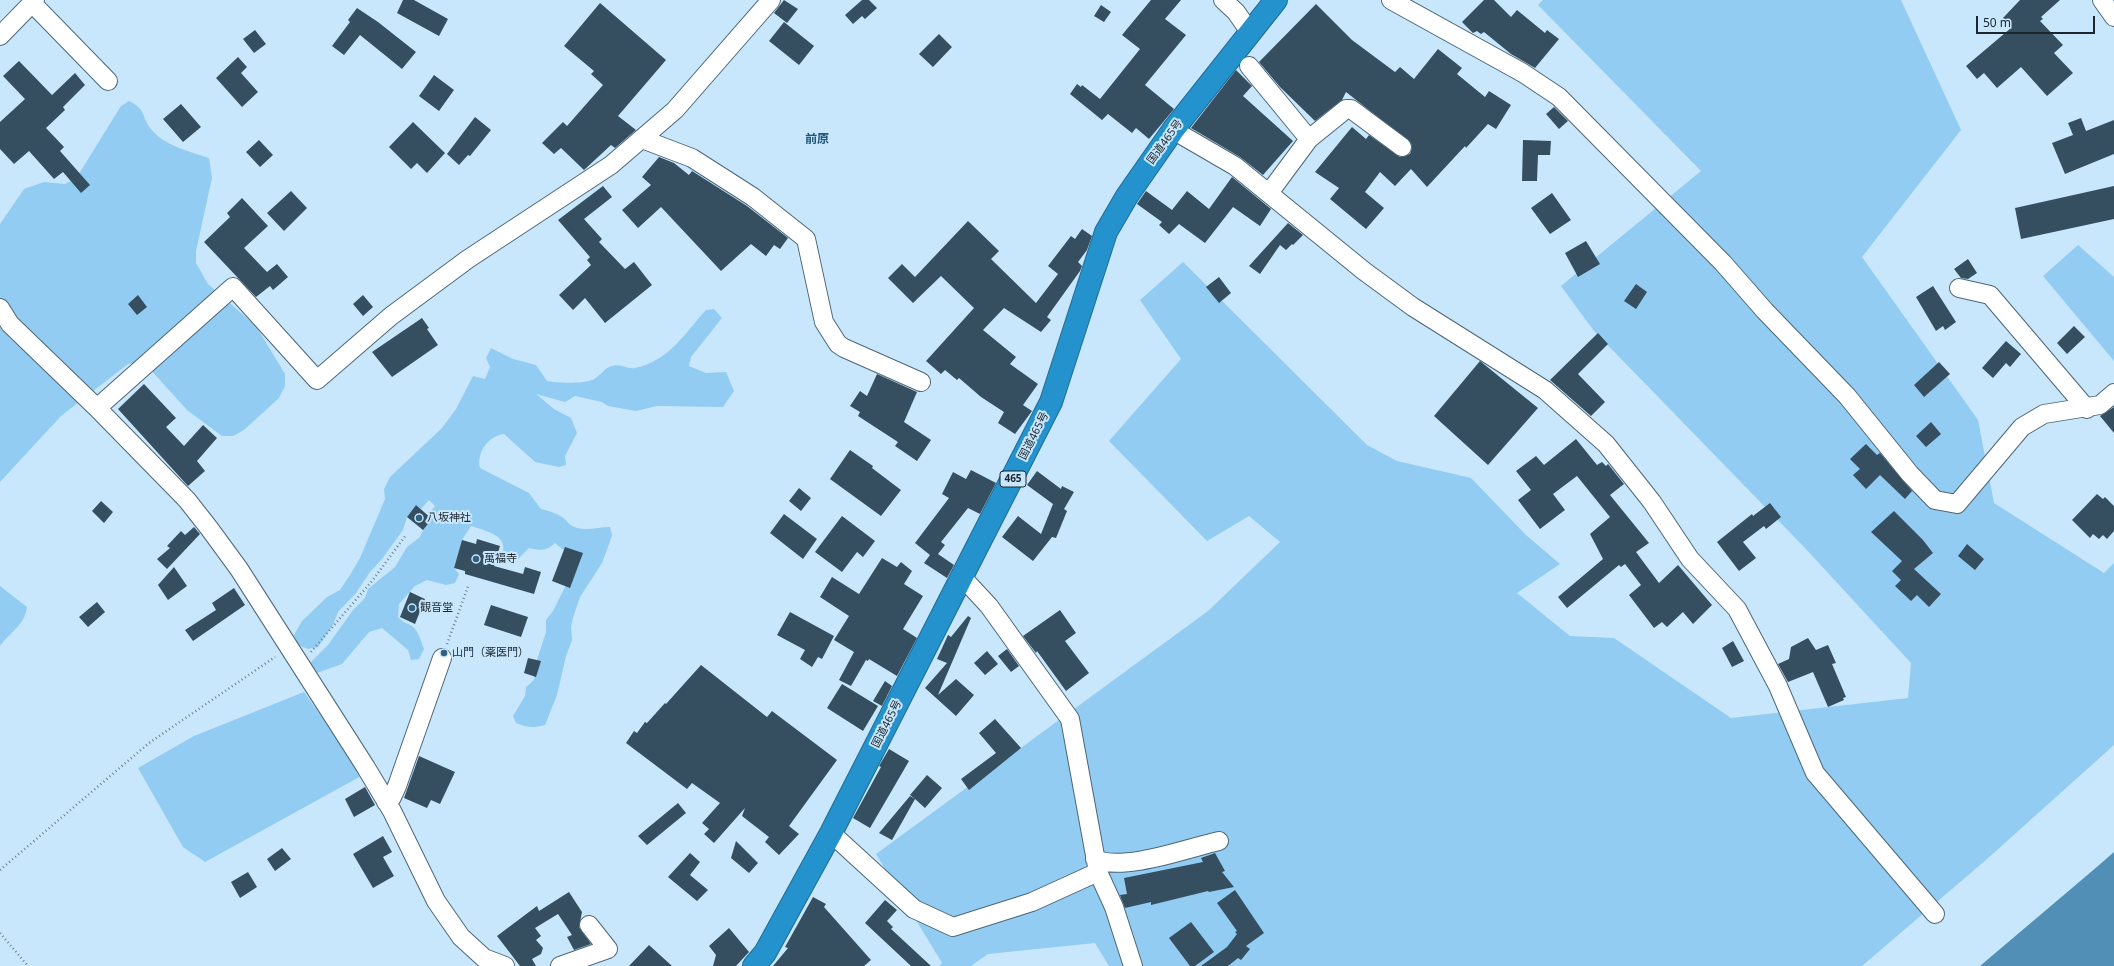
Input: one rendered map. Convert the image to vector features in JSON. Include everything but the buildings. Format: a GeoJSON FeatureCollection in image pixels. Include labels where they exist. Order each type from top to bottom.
{"type":"FeatureCollection","features":[{"type":"Feature","properties":{"kind":"highway","name":"国道465号"},"geometry":{"type":"LineString","coordinates":[[754,966],[765,953],[831,833],[963,578],[1051,402],[1106,232],[1127,196],[1173,130],[1276,0]]}},
{"type":"Feature","properties":{"kind":"street"},"geometry":{"type":"LineString","coordinates":[[96,408],[234,287],[317,380],[391,316],[468,259],[611,165],[675,110],[771,0]]}},
{"type":"Feature","properties":{"kind":"street"},"geometry":{"type":"LineString","coordinates":[[1223,0],[1236,12],[1250,32]]}},
{"type":"Feature","properties":{"kind":"street"},"geometry":{"type":"LineString","coordinates":[[1392,0],[1523,73],[1559,97],[1723,263],[1765,311],[1847,396],[1910,474],[1936,500],[1957,504],[2022,427],[2038,417],[2044,414],[2100,406],[2114,394]]}},
{"type":"Feature","properties":{"kind":"street"},"geometry":{"type":"LineString","coordinates":[[2102,0],[2114,17]]}},
{"type":"Feature","properties":{"kind":"street"},"geometry":{"type":"LineString","coordinates":[[0,36],[34,2],[108,81]]}},
{"type":"Feature","properties":{"kind":"street"},"geometry":{"type":"LineString","coordinates":[[1249,66],[1308,139]]}},
{"type":"Feature","properties":{"kind":"street"},"geometry":{"type":"LineString","coordinates":[[1269,193],[1308,139],[1346,109],[1351,109],[1402,147]]}},
{"type":"Feature","properties":{"kind":"street"},"geometry":{"type":"LineString","coordinates":[[1173,130],[1235,166],[1364,270],[1413,307],[1545,390],[1606,444],[1652,502],[1690,559],[1737,609],[1778,686],[1815,773],[1935,914]]}},
{"type":"Feature","properties":{"kind":"street"},"geometry":{"type":"LineString","coordinates":[[642,139],[692,158],[753,197],[806,239],[824,322],[838,344],[921,382]]}},
{"type":"Feature","properties":{"kind":"street"},"geometry":{"type":"LineString","coordinates":[[1959,288],[1990,295],[2087,408]]}},
{"type":"Feature","properties":{"kind":"street"},"geometry":{"type":"LineString","coordinates":[[0,308],[10,324],[187,500],[205,522],[239,569],[386,802],[436,901],[461,937],[484,958],[505,966]]}},
{"type":"Feature","properties":{"kind":"street"},"geometry":{"type":"LineString","coordinates":[[963,578],[988,606],[1070,719],[1096,866],[1114,906],[1133,966]]}},
{"type":"Feature","properties":{"kind":"street"},"geometry":{"type":"LineString","coordinates":[[386,802],[392,797],[397,786],[444,653]]}},
{"type":"Feature","properties":{"kind":"street"},"geometry":{"type":"LineString","coordinates":[[831,833],[914,909],[953,927],[1032,902],[1096,866],[1105,864],[1124,864],[1219,841]]}},
{"type":"Feature","properties":{"kind":"street"},"geometry":{"type":"LineString","coordinates":[[560,966],[608,949],[589,926]]}},
{"type":"Feature","properties":{"kind":"path"},"geometry":{"type":"LineString","coordinates":[[299,663],[314,650],[372,581],[406,535]]}},
{"type":"Feature","properties":{"kind":"path"},"geometry":{"type":"LineString","coordinates":[[444,653],[469,584]]}},
{"type":"Feature","properties":{"kind":"path"},"geometry":{"type":"LineString","coordinates":[[0,870],[149,743],[289,648]]}},
{"type":"Feature","properties":{"kind":"path"},"geometry":{"type":"LineString","coordinates":[[0,933],[28,966]]}},
{"type":"Feature","properties":{"kind":"shaded area"},"geometry":{"type":"Polygon","coordinates":[[[1543,0],[1901,0],[1961,130],[1862,257],[1978,420],[1994,503],[2104,573],[2114,563],[2114,745],[1987,859],[1862,966],[1109,966],[1095,943],[988,954],[971,966],[939,966],[942,963],[876,854],[1208,611],[1280,542],[1249,516],[1207,541],[1109,441],[1181,359],[1140,300],[1183,262],[1367,445],[1397,461],[1471,478],[1526,535],[1560,564],[1517,593],[1570,636],[1614,638],[1731,718],[1908,698],[1911,663],[1805,548],[1594,331],[1561,286],[1701,171],[1538,5],[1543,0]]]}},
{"type":"Feature","properties":{"kind":"shaded area"},"geometry":{"type":"Polygon","coordinates":[[[129,101],[139,108],[151,129],[163,140],[177,147],[209,158],[212,178],[196,251],[196,263],[208,284],[256,326],[285,374],[285,386],[279,398],[244,430],[233,436],[222,436],[187,410],[149,368],[138,363],[128,364],[61,416],[0,482],[0,224],[24,189],[44,182],[65,184],[77,177],[121,106],[129,101]]]}},
{"type":"Feature","properties":{"kind":"shaded area"},"geometry":{"type":"Polygon","coordinates":[[[2078,245],[2114,277],[2114,361],[2043,276],[2078,245]]]}},
{"type":"Feature","properties":{"kind":"shaded area"},"geometry":{"type":"Polygon","coordinates":[[[714,309],[722,318],[691,357],[689,366],[706,373],[726,372],[734,391],[723,407],[657,406],[636,411],[608,406],[602,402],[575,396],[565,402],[536,394],[554,409],[571,418],[577,433],[565,456],[566,465],[559,467],[535,462],[504,434],[498,435],[489,441],[482,451],[479,462],[480,468],[529,493],[541,509],[560,516],[577,528],[586,529],[610,527],[612,535],[602,563],[580,597],[571,627],[572,640],[566,656],[557,695],[545,725],[527,727],[516,723],[513,716],[525,696],[526,687],[534,680],[536,663],[546,632],[546,620],[553,611],[567,583],[566,552],[555,543],[549,548],[543,550],[529,548],[517,560],[510,562],[502,558],[503,547],[502,541],[499,538],[490,532],[471,526],[462,540],[454,568],[459,574],[455,583],[446,585],[427,580],[415,586],[399,604],[398,617],[414,628],[421,640],[424,649],[419,659],[411,660],[408,650],[382,628],[369,632],[342,664],[314,674],[307,666],[328,645],[353,610],[365,598],[368,589],[395,567],[407,547],[420,537],[423,530],[432,519],[428,515],[435,506],[429,500],[421,509],[416,505],[407,517],[403,530],[382,559],[370,572],[356,593],[338,612],[333,625],[318,647],[308,649],[298,645],[294,635],[302,621],[327,597],[340,590],[350,575],[360,558],[385,499],[384,489],[390,477],[442,428],[456,409],[473,376],[485,379],[490,367],[486,358],[491,348],[513,359],[536,365],[547,381],[570,383],[582,382],[594,379],[609,367],[617,365],[635,368],[657,359],[667,353],[683,337],[706,310],[714,309]]]}},
{"type":"Feature","properties":{"kind":"shaded area"},"geometry":{"type":"Polygon","coordinates":[[[0,586],[27,607],[26,613],[20,624],[0,646],[0,586]]]}},
{"type":"Feature","properties":{"kind":"shaded area"},"geometry":{"type":"Polygon","coordinates":[[[304,692],[363,775],[205,862],[183,847],[138,768],[194,736],[304,692]]]}},
{"type":"Feature","properties":{"kind":"shaded area"},"geometry":{"type":"Polygon","coordinates":[[[2114,852],[2114,966],[1980,966],[2098,866],[2114,852]]]}},
{"type":"Feature","properties":{"kind":"place","name":"八坂神社"},"geometry":{"type":"Point","coordinates":[419,518]}},
{"type":"Feature","properties":{"kind":"place","name":"萬福寺"},"geometry":{"type":"Point","coordinates":[476,559]}},
{"type":"Feature","properties":{"kind":"place","name":"観音堂"},"geometry":{"type":"Point","coordinates":[412,608]}},
{"type":"Feature","properties":{"kind":"place","name":"山門（薬医門）"},"geometry":{"type":"Point","coordinates":[444,653]}},
{"type":"Feature","properties":{"kind":"district","name":"前原"},"geometry":{"type":"Point","coordinates":[817,140]}}]}
